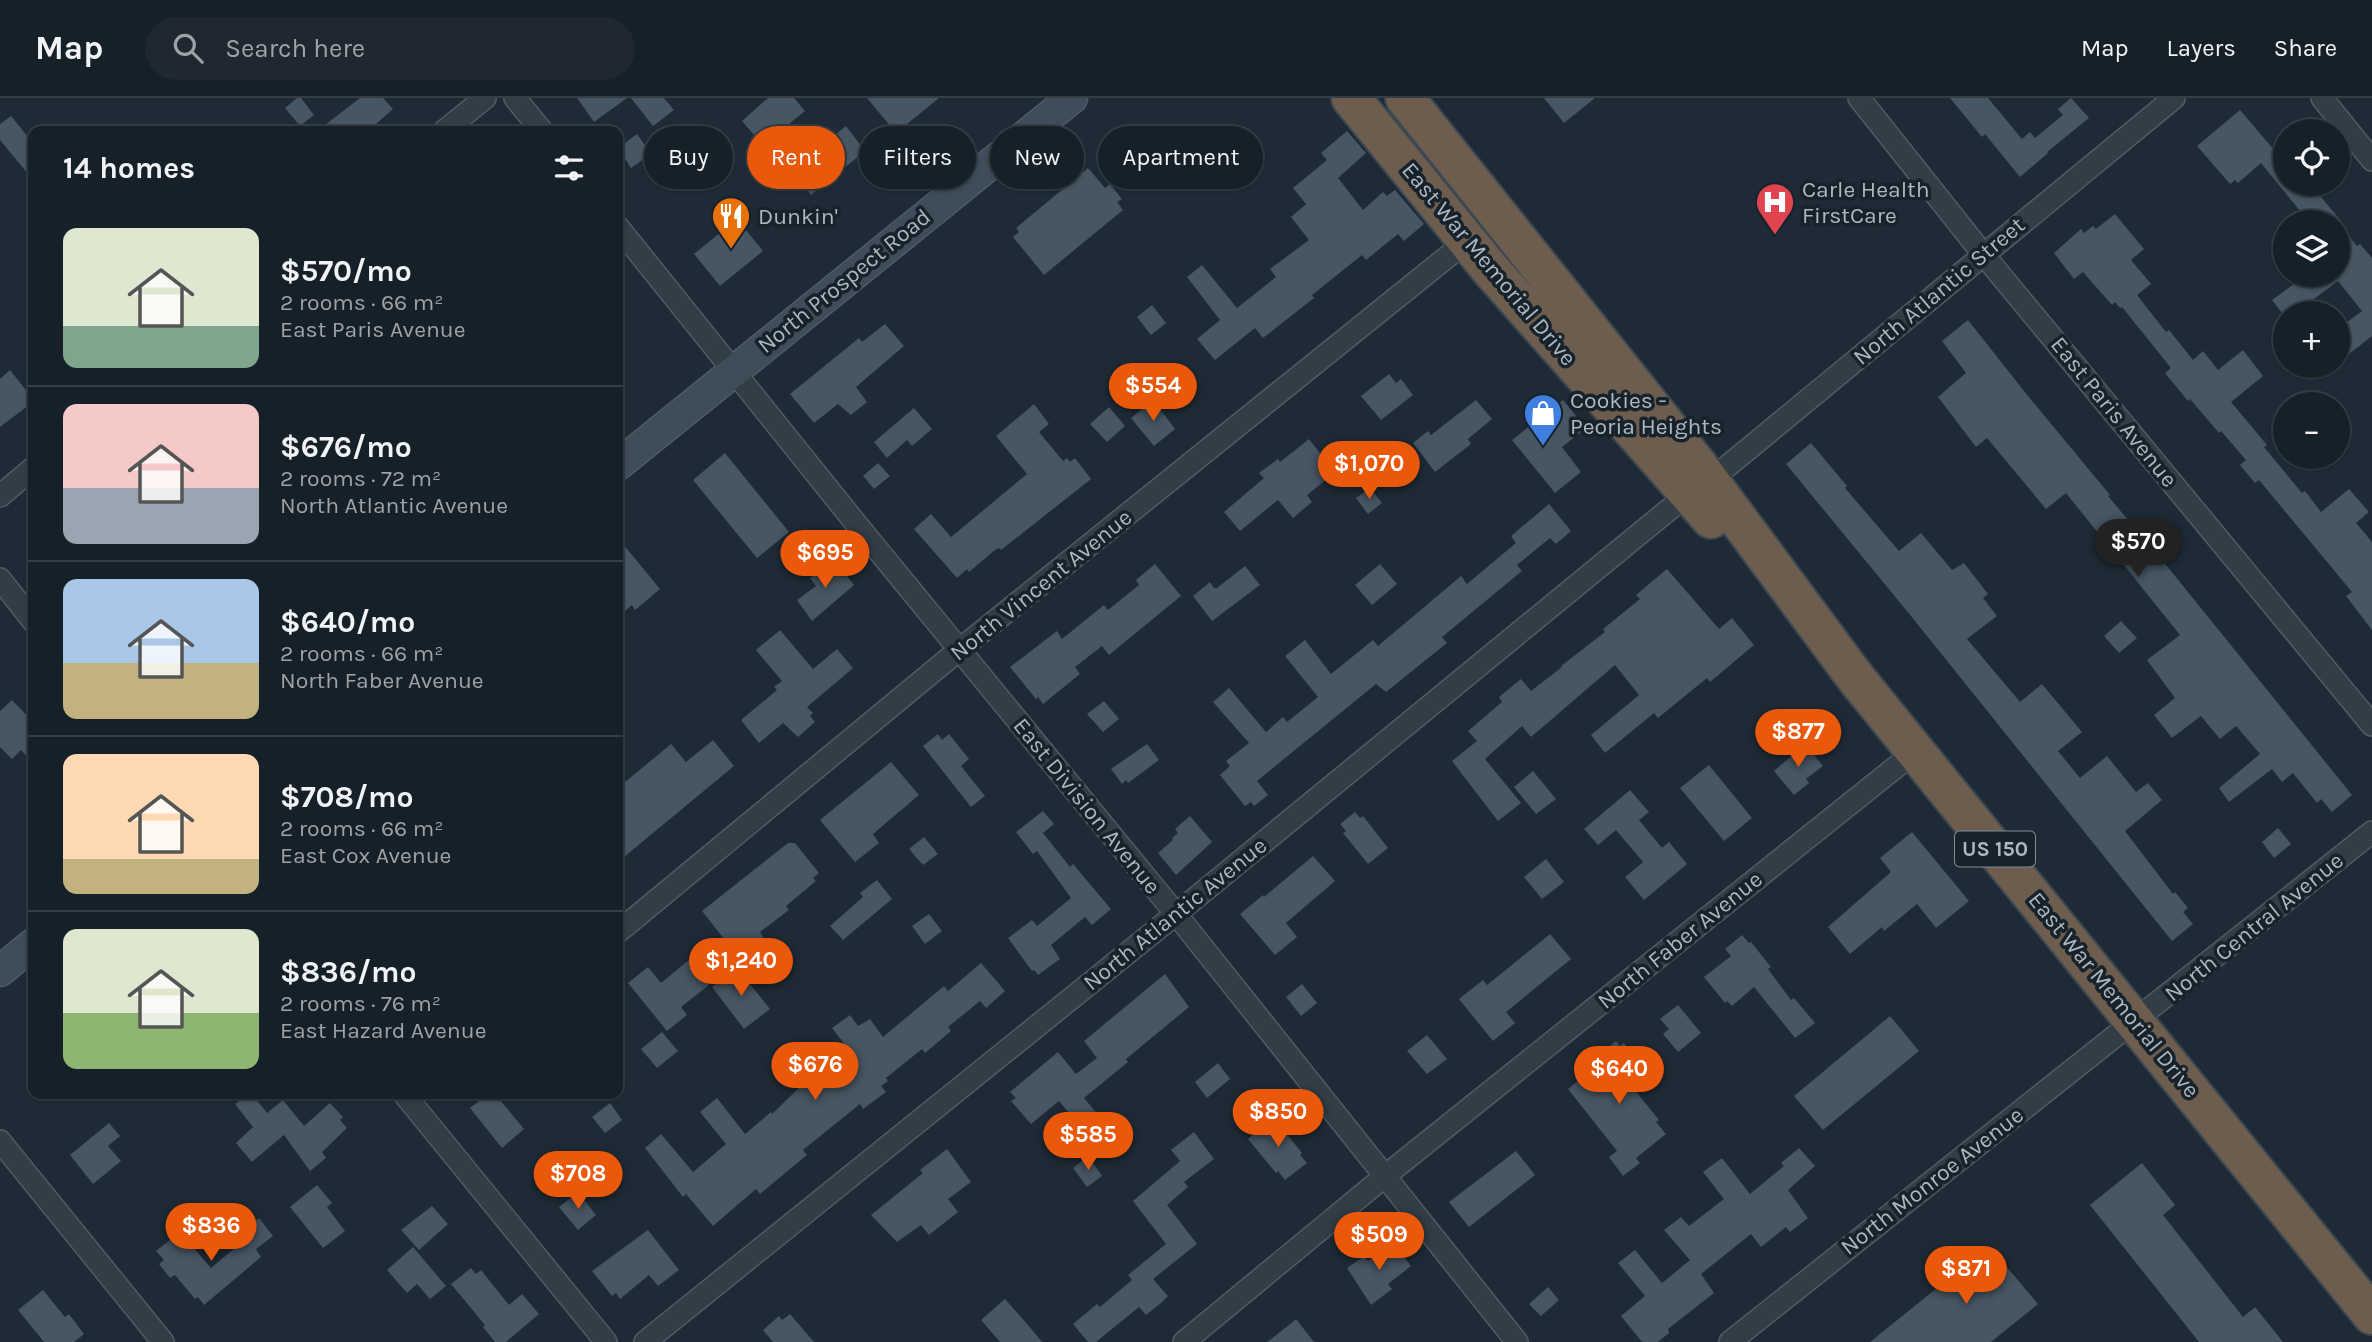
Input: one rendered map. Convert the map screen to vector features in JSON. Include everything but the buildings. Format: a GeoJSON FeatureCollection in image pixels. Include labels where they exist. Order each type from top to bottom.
{"type":"FeatureCollection","features":[{"type":"Feature","properties":{"kind":"highway","name":"East War Memorial Drive"},"geometry":{"type":"LineString","coordinates":[[1351,98],[1467,242],[1699,485]]}},
{"type":"Feature","properties":{"kind":"highway","name":"East War Memorial Drive"},"geometry":{"type":"LineString","coordinates":[[1407,98],[1699,485],[2372,1315]]}},
{"type":"Feature","properties":{"kind":"main road","name":"North Prospect Road"},"geometry":{"type":"LineString","coordinates":[[623,461],[1072,98]]}},
{"type":"Feature","properties":{"kind":"main road"},"geometry":{"type":"LineString","coordinates":[[0,971],[28,948]]}},
{"type":"Feature","properties":{"kind":"street"},"geometry":{"type":"LineString","coordinates":[[450,126],[485,98]]}},
{"type":"Feature","properties":{"kind":"street"},"geometry":{"type":"LineString","coordinates":[[515,98],[538,126]]}},
{"type":"Feature","properties":{"kind":"street","name":"East Paris Avenue"},"geometry":{"type":"LineString","coordinates":[[1859,98],[1983,254],[2372,725]]}},
{"type":"Feature","properties":{"kind":"street","name":"North Atlantic Street"},"geometry":{"type":"LineString","coordinates":[[1699,485],[1724,469],[2175,98]]}},
{"type":"Feature","properties":{"kind":"street"},"geometry":{"type":"LineString","coordinates":[[2322,98],[2372,160]]}},
{"type":"Feature","properties":{"kind":"street","name":"East Division Avenue"},"geometry":{"type":"LineString","coordinates":[[623,233],[1176,914],[1517,1342]]}},
{"type":"Feature","properties":{"kind":"street","name":"North Vincent Avenue"},"geometry":{"type":"LineString","coordinates":[[623,928],[959,650],[1467,242]]}},
{"type":"Feature","properties":{"kind":"street"},"geometry":{"type":"LineString","coordinates":[[0,496],[28,472]]}},
{"type":"Feature","properties":{"kind":"street","name":"North Atlantic Avenue"},"geometry":{"type":"LineString","coordinates":[[645,1342],[1176,914],[1699,485]]}},
{"type":"Feature","properties":{"kind":"street"},"geometry":{"type":"LineString","coordinates":[[0,579],[28,615]]}},
{"type":"Feature","properties":{"kind":"street","name":"North Faber Avenue"},"geometry":{"type":"LineString","coordinates":[[1184,1342],[1385,1177],[1916,751]]}},
{"type":"Feature","properties":{"kind":"street","name":"North Central Avenue"},"geometry":{"type":"LineString","coordinates":[[2135,1021],[2372,832]]}},
{"type":"Feature","properties":{"kind":"street","name":"North Monroe Avenue"},"geometry":{"type":"LineString","coordinates":[[1730,1342],[2135,1021]]}},
{"type":"Feature","properties":{"kind":"street"},"geometry":{"type":"LineString","coordinates":[[415,1099],[606,1342]]}},
{"type":"Feature","properties":{"kind":"street"},"geometry":{"type":"LineString","coordinates":[[0,1141],[163,1342]]}},
{"type":"Feature","properties":{"kind":"place","name":"Carle Health FirstCare"},"geometry":{"type":"Point","coordinates":[1775,236]}},
{"type":"Feature","properties":{"kind":"place","name":"Dunkin'"},"geometry":{"type":"Point","coordinates":[731,250]}},
{"type":"Feature","properties":{"kind":"place","name":"Cookies - Peoria Heights"},"geometry":{"type":"Point","coordinates":[1543,447]}}]}
